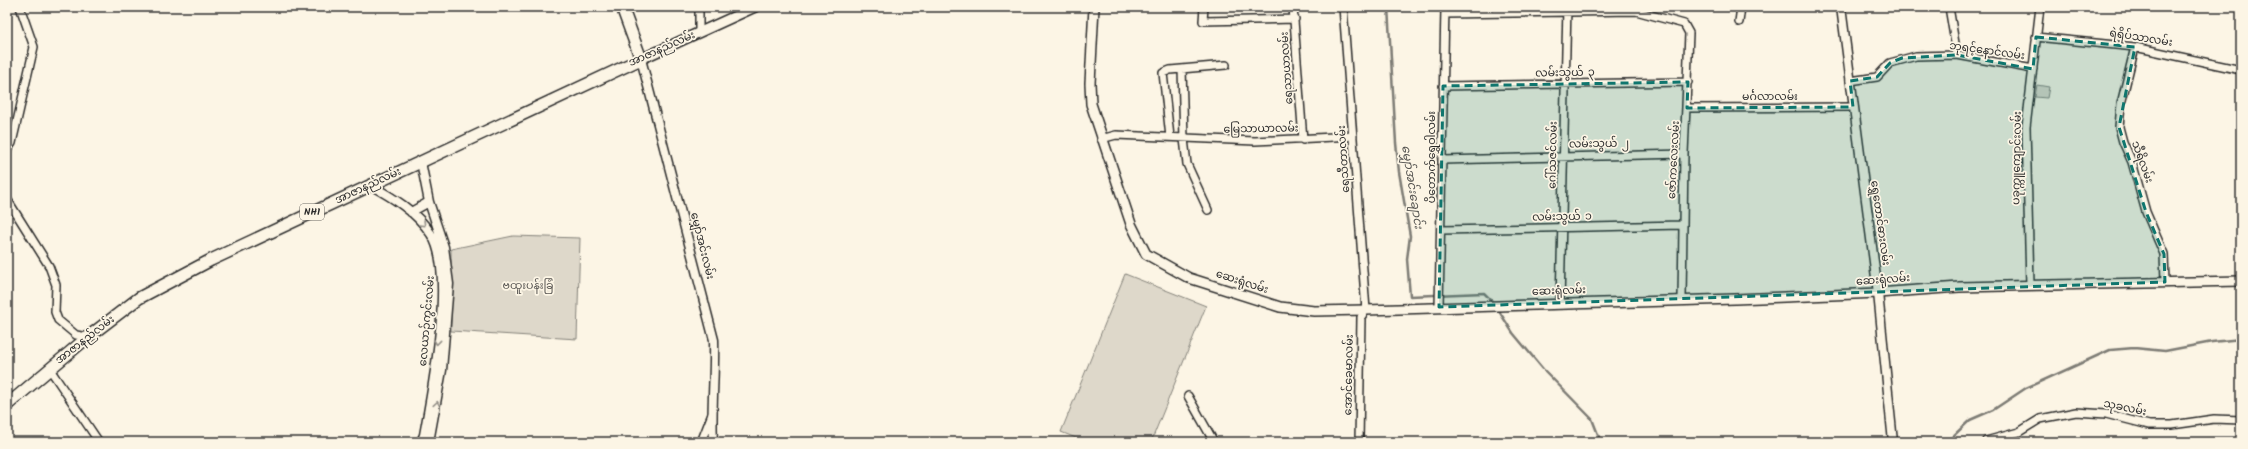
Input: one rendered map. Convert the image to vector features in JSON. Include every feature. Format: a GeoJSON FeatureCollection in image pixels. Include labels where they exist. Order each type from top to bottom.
{"type":"FeatureCollection","features":[{"type":"Feature","properties":{"kind":"highway"},"geometry":{"type":"LineString","coordinates":[[622,7],[641,58]]}},
{"type":"Feature","properties":{"kind":"highway","name":"အာဇာနည်လမ်း"},"geometry":{"type":"LineString","coordinates":[[7,405],[49,368],[139,298],[211,260],[641,58]]}},
{"type":"Feature","properties":{"kind":"main road","name":"အာဇာနည်လမ်း"},"geometry":{"type":"LineString","coordinates":[[641,58],[755,7]]}},
{"type":"Feature","properties":{"kind":"main road","name":"ဆေးရုံလမ်း"},"geometry":{"type":"LineString","coordinates":[[1094,7],[1090,90],[1091,104],[1101,139],[1131,224],[1146,254],[1189,278],[1280,307],[1314,311],[1366,310],[1878,293],[1959,287],[2241,281]]}},
{"type":"Feature","properties":{"kind":"street"},"geometry":{"type":"LineString","coordinates":[[7,150],[12,143],[32,64],[34,47],[28,25],[20,7]]}},
{"type":"Feature","properties":{"kind":"street"},"geometry":{"type":"LineString","coordinates":[[699,7],[699,32]]}},
{"type":"Feature","properties":{"kind":"street","name":"ရေသာယာလမ်း"},"geometry":{"type":"LineString","coordinates":[[1204,7],[1203,21],[1295,19]]}},
{"type":"Feature","properties":{"kind":"street","name":"ရေသာယာလမ်း"},"geometry":{"type":"LineString","coordinates":[[1294,7],[1303,140]]}},
{"type":"Feature","properties":{"kind":"street","name":"ရေသီတာလမ်း"},"geometry":{"type":"LineString","coordinates":[[1343,7],[1366,310]]}},
{"type":"Feature","properties":{"kind":"street"},"geometry":{"type":"LineString","coordinates":[[1739,22],[1741,7]]}},
{"type":"Feature","properties":{"kind":"street","name":"ရွှေတောင်ဓားလမ်း"},"geometry":{"type":"LineString","coordinates":[[1841,7],[1878,293],[1894,442]]}},
{"type":"Feature","properties":{"kind":"street"},"geometry":{"type":"LineString","coordinates":[[1949,7],[1957,55]]}},
{"type":"Feature","properties":{"kind":"street","name":"ပခုက္ကူကျောင်းလမ်း"},"geometry":{"type":"LineString","coordinates":[[2030,285],[2026,127],[2040,7]]}},
{"type":"Feature","properties":{"kind":"street"},"geometry":{"type":"LineString","coordinates":[[1445,10],[1567,10]]}},
{"type":"Feature","properties":{"kind":"street","name":"ပိတောက်ရွှေဝါလမ်း"},"geometry":{"type":"LineString","coordinates":[[1439,307],[1442,230],[1445,10]]}},
{"type":"Feature","properties":{"kind":"street","name":"ဇော်ကလေးလမ်း"},"geometry":{"type":"LineString","coordinates":[[1567,10],[1636,11],[1684,24],[1689,32],[1682,226],[1682,300]]}},
{"type":"Feature","properties":{"kind":"street","name":"ဂေါ်သဇင်လမ်း"},"geometry":{"type":"LineString","coordinates":[[1560,303],[1567,10]]}},
{"type":"Feature","properties":{"kind":"street","name":"ရဲရိပ်သာလမ်း"},"geometry":{"type":"LineString","coordinates":[[2036,36],[2135,46],[2241,70]]}},
{"type":"Feature","properties":{"kind":"street","name":"သီရိလမ်း"},"geometry":{"type":"LineString","coordinates":[[2135,46],[2121,104],[2119,126],[2123,142],[2132,162],[2146,212],[2164,254],[2165,282]]}},
{"type":"Feature","properties":{"kind":"street","name":"ဘုရင့်နောင်လမ်း"},"geometry":{"type":"LineString","coordinates":[[1850,81],[1877,77],[1890,63],[1902,58],[1916,56],[1957,55],[2033,69]]}},
{"type":"Feature","properties":{"kind":"street","name":"မျှော်အင်းလမ်း"},"geometry":{"type":"LineString","coordinates":[[641,58],[714,340],[715,384],[712,413],[714,442]]}},
{"type":"Feature","properties":{"kind":"street"},"geometry":{"type":"LineString","coordinates":[[1170,137],[1163,74],[1170,70],[1226,65]]}},
{"type":"Feature","properties":{"kind":"street"},"geometry":{"type":"LineString","coordinates":[[1182,69],[1184,139],[1188,164],[1208,210]]}},
{"type":"Feature","properties":{"kind":"street","name":"လမ်းသွယ် ၃"},"geometry":{"type":"LineString","coordinates":[[1443,86],[1688,82]]}},
{"type":"Feature","properties":{"kind":"street","name":"မင်္ဂလာလမ်း"},"geometry":{"type":"LineString","coordinates":[[1687,108],[1853,107]]}},
{"type":"Feature","properties":{"kind":"street","name":"မြေသာယာလမ်း"},"geometry":{"type":"LineString","coordinates":[[1101,139],[1116,135],[1255,141],[1303,140],[1353,136]]}},
{"type":"Feature","properties":{"kind":"street","name":"လမ်းသွယ် ၂"},"geometry":{"type":"LineString","coordinates":[[1443,160],[1564,155],[1684,154]]}},
{"type":"Feature","properties":{"kind":"street","name":"လေယာဉ်ကွင်းလမ်း"},"geometry":{"type":"LineString","coordinates":[[421,162],[429,202],[444,247],[449,284],[442,370],[429,442]]}},
{"type":"Feature","properties":{"kind":"street","name":"လေယာဉ်ကွင်းလမ်း"},"geometry":{"type":"LineString","coordinates":[[370,184],[391,196],[411,212],[434,238],[442,267],[443,285],[428,415],[421,442]]}},
{"type":"Feature","properties":{"kind":"street"},"geometry":{"type":"LineString","coordinates":[[7,198],[49,266],[56,285],[55,312],[58,320],[76,335],[88,337]]}},
{"type":"Feature","properties":{"kind":"street"},"geometry":{"type":"LineString","coordinates":[[411,212],[429,202]]}},
{"type":"Feature","properties":{"kind":"street","name":"လမ်းသွယ် ၁"},"geometry":{"type":"LineString","coordinates":[[1442,230],[1682,226]]}},
{"type":"Feature","properties":{"kind":"street","name":"အောင်ခေမာလမ်း"},"geometry":{"type":"LineString","coordinates":[[1359,442],[1361,317],[1366,310]]}},
{"type":"Feature","properties":{"kind":"street"},"geometry":{"type":"LineString","coordinates":[[49,368],[99,442]]}},
{"type":"Feature","properties":{"kind":"street"},"geometry":{"type":"LineString","coordinates":[[1188,396],[1214,442]]}},
{"type":"Feature","properties":{"kind":"street","name":"သုခလမ်း"},"geometry":{"type":"LineString","coordinates":[[1986,441],[2019,432],[2040,418],[2076,412],[2106,414],[2149,425],[2172,425],[2214,419],[2241,420]]}},
{"type":"Feature","properties":{"kind":"street"},"geometry":{"type":"LineString","coordinates":[[701,442],[712,413]]}},
{"type":"Feature","properties":{"kind":"highlighted area"},"geometry":{"type":"Polygon","coordinates":[[[2036,37],[2135,47],[2119,127],[2146,212],[2164,254],[2165,282],[1439,307],[1443,86],[1688,82],[1687,108],[1853,107],[1850,81],[1877,77],[1890,63],[1902,58],[1957,55],[2033,69],[2036,37]]]}},
{"type":"Feature","properties":{"kind":"green space"},"geometry":{"type":"Polygon","coordinates":[[[2037,85],[2049,87],[2047,98],[2035,97],[2037,85]]]}},
{"type":"Feature","properties":{"kind":"green space","name":"ဗထူးပန်းခြံ"},"geometry":{"type":"Polygon","coordinates":[[[513,236],[580,238],[577,339],[451,331],[451,249],[513,236]]]}},
{"type":"Feature","properties":{"kind":"green space"},"geometry":{"type":"Polygon","coordinates":[[[1125,274],[1206,306],[1151,442],[1086,442],[1061,432],[1125,274]]]}},
{"type":"Feature","properties":{"kind":"waterway","name":"မျှော်အင်းချောင်း"},"geometry":{"type":"LineString","coordinates":[[1388,7],[1396,143],[1399,172],[1410,236],[1407,259],[1410,296],[1484,293],[1495,304]]}},
{"type":"Feature","properties":{"kind":"waterway","name":"မျှော်အင်းချောင်း"},"geometry":{"type":"LineString","coordinates":[[1497,308],[1513,333],[1543,369],[1592,419],[1601,442]]}},
{"type":"Feature","properties":{"kind":"waterway"},"geometry":{"type":"LineString","coordinates":[[1947,442],[1970,420],[1993,410],[2026,388],[2110,350],[2134,348],[2165,351],[2212,342],[2241,339]]}}]}
